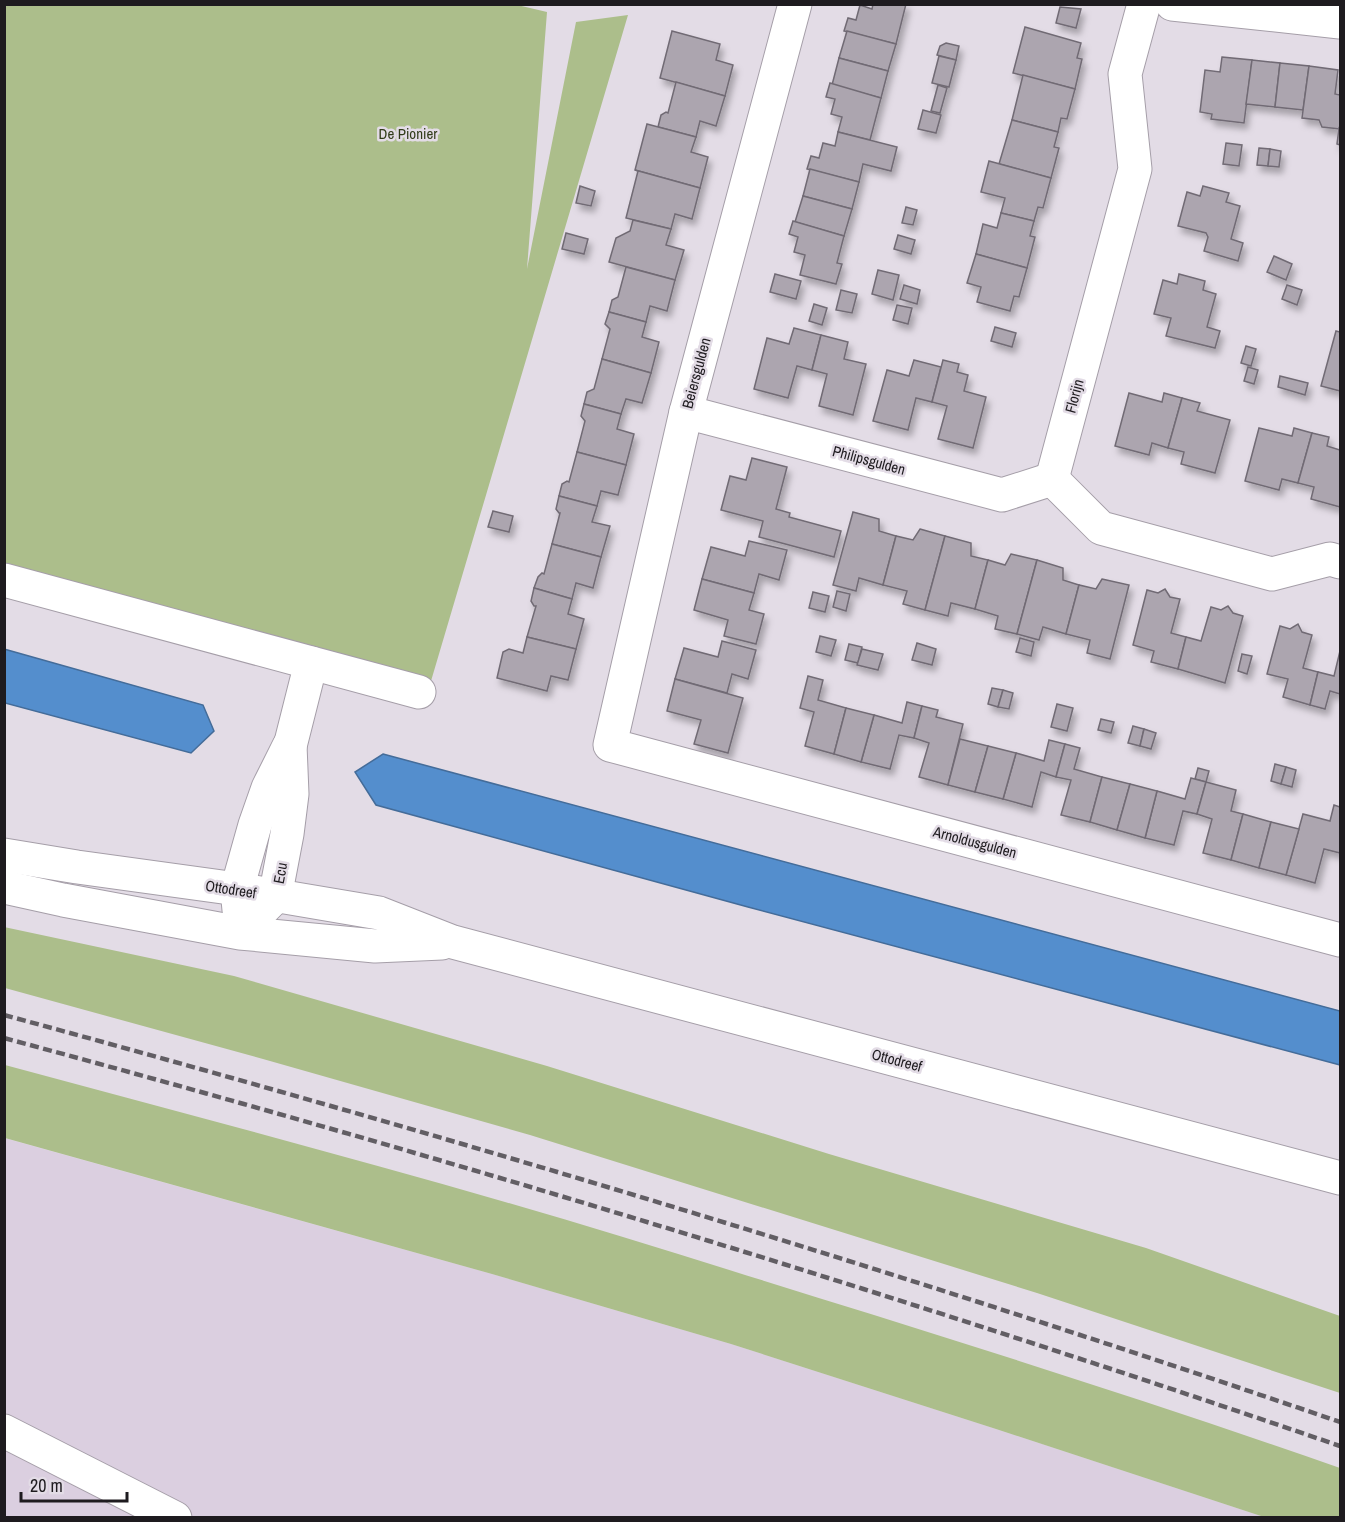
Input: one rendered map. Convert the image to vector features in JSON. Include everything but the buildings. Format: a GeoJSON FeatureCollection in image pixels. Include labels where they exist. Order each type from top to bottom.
{"type":"FeatureCollection","features":[{"type":"Feature","properties":{"kind":"street","name":"Beiersgulden"},"geometry":{"type":"LineString","coordinates":[[610,745],[686,412],[795,4]]}},
{"type":"Feature","properties":{"kind":"street","name":"Florijn"},"geometry":{"type":"LineString","coordinates":[[1052,479],[1135,169],[1125,74],[1144,4]]}},
{"type":"Feature","properties":{"kind":"street"},"geometry":{"type":"LineString","coordinates":[[1172,4],[1341,22]]}},
{"type":"Feature","properties":{"kind":"street","name":"Philipsgulden"},"geometry":{"type":"LineString","coordinates":[[686,412],[1002,495],[1052,479]]}},
{"type":"Feature","properties":{"kind":"street"},"geometry":{"type":"LineString","coordinates":[[1052,479],[1101,528],[1272,574],[1330,559],[1341,562]]}},
{"type":"Feature","properties":{"kind":"street"},"geometry":{"type":"LineString","coordinates":[[4,580],[419,692]]}},
{"type":"Feature","properties":{"kind":"street","name":"Ecu"},"geometry":{"type":"LineString","coordinates":[[270,829],[311,663]]}},
{"type":"Feature","properties":{"kind":"street","name":"Ecu"},"geometry":{"type":"LineString","coordinates":[[240,933],[237,889],[258,815],[268,788],[290,745]]}},
{"type":"Feature","properties":{"kind":"street","name":"Ecu"},"geometry":{"type":"LineString","coordinates":[[240,933],[275,897],[288,834],[292,794],[290,745]]}},
{"type":"Feature","properties":{"kind":"street","name":"Arnoldusgulden"},"geometry":{"type":"LineString","coordinates":[[610,745],[1341,940]]}},
{"type":"Feature","properties":{"kind":"street","name":"Ottodreef"},"geometry":{"type":"LineString","coordinates":[[4,855],[237,889],[379,913],[453,942],[1341,1178]]}},
{"type":"Feature","properties":{"kind":"street","name":"Ottodreef"},"geometry":{"type":"LineString","coordinates":[[4,886],[63,900],[240,933],[375,946],[453,942]]}},
{"type":"Feature","properties":{"kind":"street"},"geometry":{"type":"LineString","coordinates":[[4,1431],[175,1518]]}},
{"type":"Feature","properties":{"kind":"shaded area"},"geometry":{"type":"Polygon","coordinates":[[[4,1138],[492,1274],[731,1344],[1264,1517],[5,1517],[4,1138]]]}},
{"type":"Feature","properties":{"kind":"green space","name":"De Pionier"},"geometry":{"type":"Polygon","coordinates":[[[513,4],[547,12],[527,269],[576,22],[628,15],[431,681],[5,565],[4,5],[513,4]]]}},
{"type":"Feature","properties":{"kind":"green space"},"geometry":{"type":"Polygon","coordinates":[[[4,927],[234,976],[547,1066],[829,1154],[1146,1248],[1340,1316],[1340,1393],[1037,1293],[530,1135],[5,988],[4,927]]]}},
{"type":"Feature","properties":{"kind":"green space"},"geometry":{"type":"Polygon","coordinates":[[[5,1065],[318,1149],[551,1216],[932,1333],[1224,1428],[1340,1468],[1340,1517],[1264,1517],[731,1344],[492,1274],[5,1138],[5,1065]]]}},
{"type":"Feature","properties":{"kind":"water"},"geometry":{"type":"Polygon","coordinates":[[[4,649],[203,705],[214,731],[191,753],[5,703],[4,649]]]}},
{"type":"Feature","properties":{"kind":"water"},"geometry":{"type":"Polygon","coordinates":[[[383,754],[1340,1011],[1340,1065],[376,805],[355,772],[383,754]]]}},
{"type":"Feature","properties":{"kind":"railway"},"geometry":{"type":"LineString","coordinates":[[4,1015],[341,1109],[676,1208],[1009,1312],[1340,1422]]}},
{"type":"Feature","properties":{"kind":"railway"},"geometry":{"type":"LineString","coordinates":[[4,1038],[341,1132],[676,1231],[843,1282],[1340,1446]]}}]}
